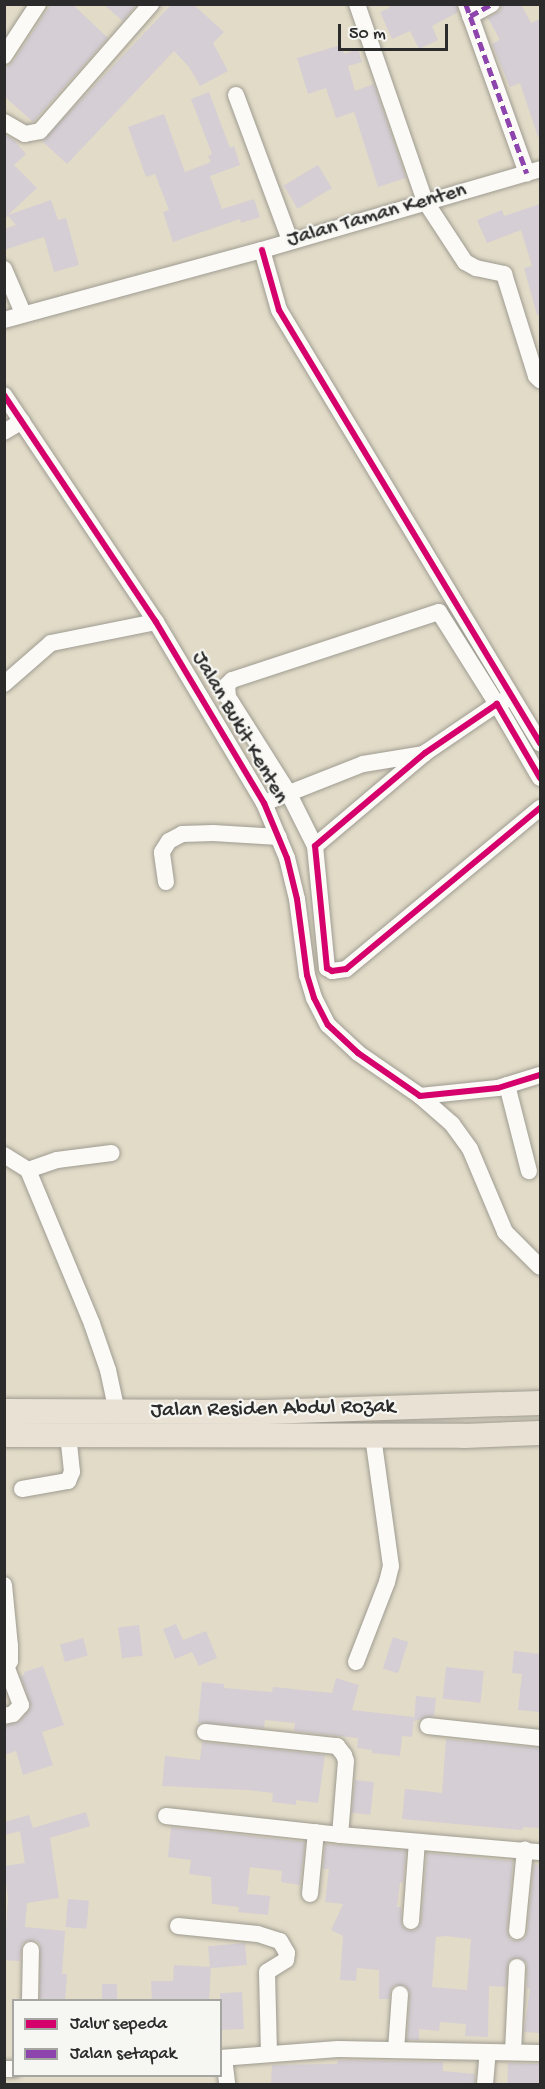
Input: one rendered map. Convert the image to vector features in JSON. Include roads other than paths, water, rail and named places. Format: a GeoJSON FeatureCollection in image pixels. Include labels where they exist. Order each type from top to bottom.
{"type":"FeatureCollection","features":[{"type":"Feature","properties":{"kind":"highway","name":"Jalan Residen Abdul Rozak"},"geometry":{"type":"LineString","coordinates":[[4,1411],[265,1412],[540,1403]]}},
{"type":"Feature","properties":{"kind":"highway","name":"Jalan Residen Abdul Rozak"},"geometry":{"type":"LineString","coordinates":[[4,1435],[373,1436],[540,1433]]}},
{"type":"Feature","properties":{"kind":"street"},"geometry":{"type":"LineString","coordinates":[[4,56],[38,4]]}},
{"type":"Feature","properties":{"kind":"street"},"geometry":{"type":"LineString","coordinates":[[4,122],[25,134],[40,131],[151,4]]}},
{"type":"Feature","properties":{"kind":"street"},"geometry":{"type":"LineString","coordinates":[[357,4],[425,201],[465,262],[476,268],[504,274],[536,376],[540,380]]}},
{"type":"Feature","properties":{"kind":"street"},"geometry":{"type":"LineString","coordinates":[[492,4],[468,10],[533,171]]}},
{"type":"Feature","properties":{"kind":"street"},"geometry":{"type":"LineString","coordinates":[[236,95],[290,240]]}},
{"type":"Feature","properties":{"kind":"street","name":"Jalan Taman Kenten"},"geometry":{"type":"LineString","coordinates":[[10,319],[262,250],[533,171]]}},
{"type":"Feature","properties":{"kind":"street"},"geometry":{"type":"LineString","coordinates":[[262,250],[279,310],[540,743]]}},
{"type":"Feature","properties":{"kind":"street"},"geometry":{"type":"LineString","coordinates":[[4,269],[10,319]]}},
{"type":"Feature","properties":{"kind":"street","name":"Jalan Bukit Kenten"},"geometry":{"type":"LineString","coordinates":[[4,395],[156,622],[264,803],[279,837],[297,899],[307,975],[314,998],[328,1025],[358,1053],[420,1096],[452,1124],[470,1149],[505,1232],[540,1267]]}},
{"type":"Feature","properties":{"kind":"street"},"geometry":{"type":"LineString","coordinates":[[4,432],[22,421]]}},
{"type":"Feature","properties":{"kind":"street"},"geometry":{"type":"LineString","coordinates":[[540,778],[439,612],[232,680],[227,685],[228,697],[288,792],[315,846],[325,963],[332,971],[346,969],[540,808]]}},
{"type":"Feature","properties":{"kind":"street"},"geometry":{"type":"LineString","coordinates":[[4,684],[51,643],[156,622]]}},
{"type":"Feature","properties":{"kind":"street"},"geometry":{"type":"LineString","coordinates":[[315,846],[425,753],[512,696]]}},
{"type":"Feature","properties":{"kind":"street"},"geometry":{"type":"LineString","coordinates":[[264,803],[363,764],[425,753]]}},
{"type":"Feature","properties":{"kind":"street"},"geometry":{"type":"LineString","coordinates":[[166,882],[162,852],[170,842],[182,834],[213,833],[279,837]]}},
{"type":"Feature","properties":{"kind":"street"},"geometry":{"type":"LineString","coordinates":[[420,1096],[507,1085],[540,1075]]}},
{"type":"Feature","properties":{"kind":"street"},"geometry":{"type":"LineString","coordinates":[[507,1085],[529,1171]]}},
{"type":"Feature","properties":{"kind":"street"},"geometry":{"type":"LineString","coordinates":[[28,1170],[57,1160],[112,1153]]}},
{"type":"Feature","properties":{"kind":"street"},"geometry":{"type":"LineString","coordinates":[[4,1155],[28,1170],[58,1248],[92,1324],[108,1370],[117,1412]]}},
{"type":"Feature","properties":{"kind":"street"},"geometry":{"type":"LineString","coordinates":[[22,1489],[68,1481],[72,1472],[68,1436]]}},
{"type":"Feature","properties":{"kind":"street"},"geometry":{"type":"LineString","coordinates":[[356,1662],[391,1566],[373,1436]]}},
{"type":"Feature","properties":{"kind":"street"},"geometry":{"type":"LineString","coordinates":[[4,1585],[10,1646],[6,1672],[21,1705],[13,1714],[4,1716]]}},
{"type":"Feature","properties":{"kind":"street"},"geometry":{"type":"LineString","coordinates":[[428,1726],[540,1738]]}},
{"type":"Feature","properties":{"kind":"street"},"geometry":{"type":"LineString","coordinates":[[205,1732],[337,1746],[346,1761],[340,1835]]}},
{"type":"Feature","properties":{"kind":"street"},"geometry":{"type":"LineString","coordinates":[[166,1816],[340,1835],[533,1850],[518,1931]]}},
{"type":"Feature","properties":{"kind":"street"},"geometry":{"type":"LineString","coordinates":[[310,1894],[316,1832]]}},
{"type":"Feature","properties":{"kind":"street"},"geometry":{"type":"LineString","coordinates":[[411,1921],[417,1842]]}},
{"type":"Feature","properties":{"kind":"street"},"geometry":{"type":"LineString","coordinates":[[178,1926],[258,1934],[280,1941],[287,1953],[286,1960],[267,1972],[269,2053]]}},
{"type":"Feature","properties":{"kind":"street"},"geometry":{"type":"LineString","coordinates":[[30,1950],[30,1999]]}},
{"type":"Feature","properties":{"kind":"street"},"geometry":{"type":"LineString","coordinates":[[513,2052],[517,1967]]}},
{"type":"Feature","properties":{"kind":"street"},"geometry":{"type":"LineString","coordinates":[[396,2049],[400,1994]]}},
{"type":"Feature","properties":{"kind":"street"},"geometry":{"type":"LineString","coordinates":[[227,2085],[222,2058],[269,2053],[396,2049],[540,2053]]}},
{"type":"Feature","properties":{"kind":"street"},"geometry":{"type":"LineString","coordinates":[[485,2085],[488,2052]]}}]}
